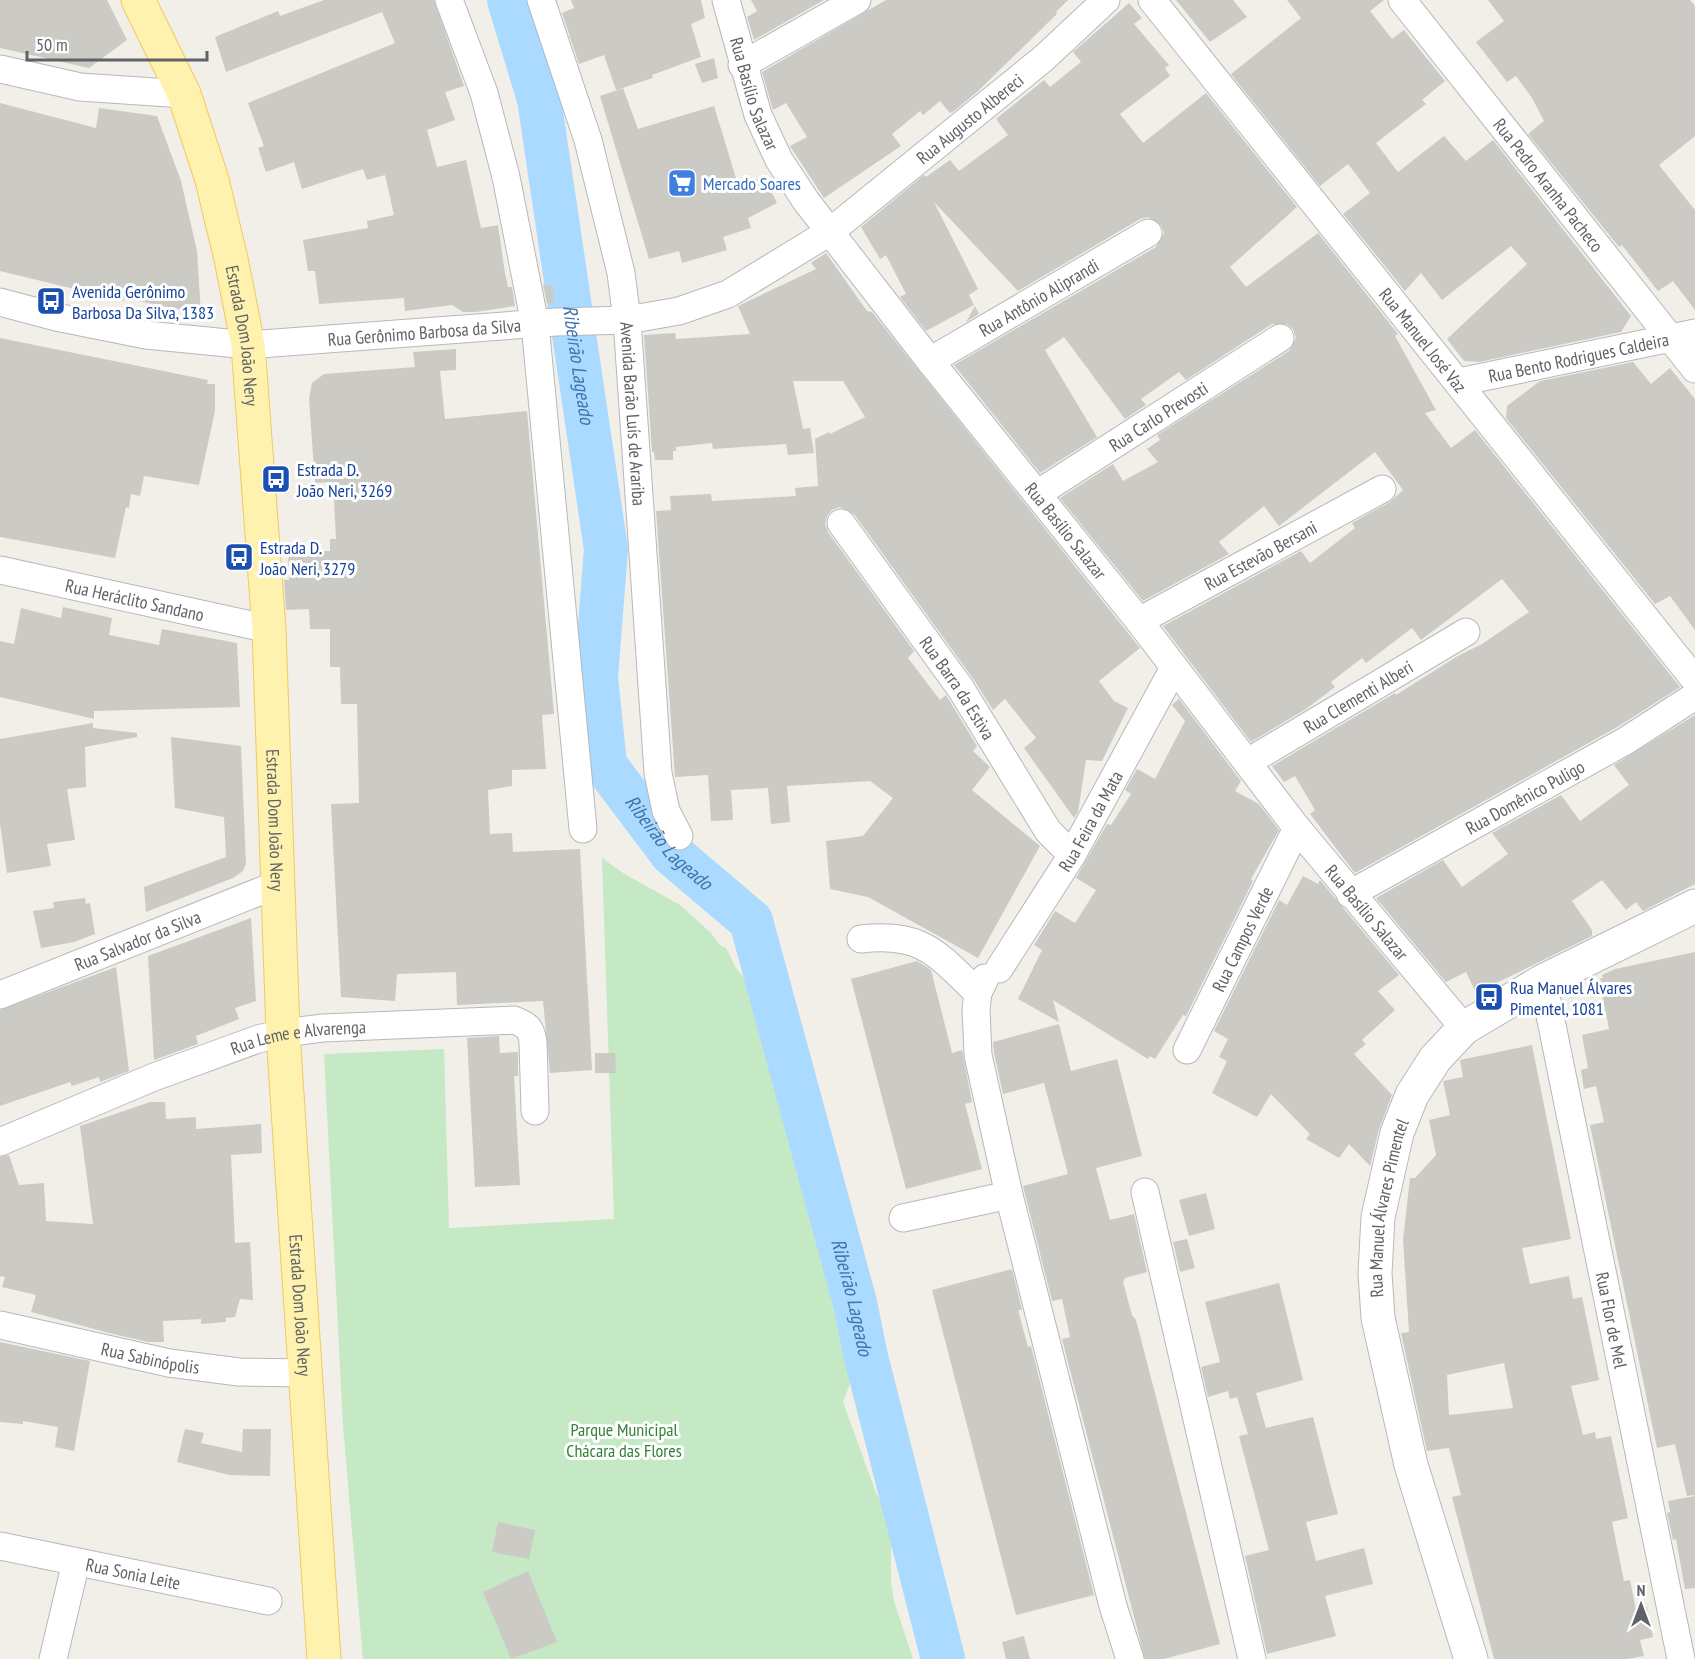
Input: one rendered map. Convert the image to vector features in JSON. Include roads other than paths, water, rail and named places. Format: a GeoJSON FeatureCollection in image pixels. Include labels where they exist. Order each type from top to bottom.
{"type":"FeatureCollection","features":[{"type":"Feature","properties":{"kind":"main road","name":"Estrada Dom João Nery"},"geometry":{"type":"LineString","coordinates":[[138,0],[183,94],[212,180],[248,345],[269,629],[276,885],[283,1034],[324,1659]]}},
{"type":"Feature","properties":{"kind":"street"},"geometry":{"type":"LineString","coordinates":[[449,0],[484,93],[545,323],[583,829]]}},
{"type":"Feature","properties":{"kind":"street","name":"Avenida Barão Luís de Arariba"},"geometry":{"type":"LineString","coordinates":[[541,0],[588,140],[621,273],[617,320],[658,773],[666,811],[679,836]]}},
{"type":"Feature","properties":{"kind":"street","name":"Rua Basílio Salazar"},"geometry":{"type":"LineString","coordinates":[[726,0],[742,65],[758,115],[779,160],[806,201],[930,361],[1139,621],[1297,828],[1464,1028]]}},
{"type":"Feature","properties":{"kind":"street"},"geometry":{"type":"LineString","coordinates":[[742,65],[857,0]]}},
{"type":"Feature","properties":{"kind":"street","name":"Rua Augusto Albereci"},"geometry":{"type":"LineString","coordinates":[[831,231],[1044,58],[1106,0]]}},
{"type":"Feature","properties":{"kind":"street","name":"Rua Manuel José Vaz"},"geometry":{"type":"LineString","coordinates":[[1152,0],[1460,382],[1695,680]]}},
{"type":"Feature","properties":{"kind":"street","name":"Rua Pedro Aranha Pacheco"},"geometry":{"type":"LineString","coordinates":[[1402,0],[1683,335],[1695,369]]}},
{"type":"Feature","properties":{"kind":"street"},"geometry":{"type":"LineString","coordinates":[[0,69],[80,87],[183,94]]}},
{"type":"Feature","properties":{"kind":"street","name":"Rua Gerônimo Barbosa da Silva"},"geometry":{"type":"LineString","coordinates":[[0,302],[56,317],[146,334],[248,345],[545,323],[617,320],[680,311],[728,294],[831,231]]}},
{"type":"Feature","properties":{"kind":"street","name":"Rua Antônio Aliprandi"},"geometry":{"type":"LineString","coordinates":[[930,361],[1148,233]]}},
{"type":"Feature","properties":{"kind":"street","name":"Rua Bento Rodrigues Caldeira"},"geometry":{"type":"LineString","coordinates":[[1460,382],[1683,335]]}},
{"type":"Feature","properties":{"kind":"street","name":"Rua Carlo Prevosti"},"geometry":{"type":"LineString","coordinates":[[1037,494],[1280,338]]}},
{"type":"Feature","properties":{"kind":"street","name":"Rua Estevão Bersani"},"geometry":{"type":"LineString","coordinates":[[1139,621],[1382,489]]}},
{"type":"Feature","properties":{"kind":"street","name":"Rua Barra da Estiva"},"geometry":{"type":"LineString","coordinates":[[841,523],[961,689],[1048,831],[1072,855]]}},
{"type":"Feature","properties":{"kind":"street","name":"Rua Heráclito Sandano"},"geometry":{"type":"LineString","coordinates":[[0,570],[269,629]]}},
{"type":"Feature","properties":{"kind":"street","name":"Rua Clementi Alberi"},"geometry":{"type":"LineString","coordinates":[[1248,762],[1466,632]]}},
{"type":"Feature","properties":{"kind":"street","name":"Rua Feira da Mata"},"geometry":{"type":"LineString","coordinates":[[987,980],[1072,855],[1174,668]]}},
{"type":"Feature","properties":{"kind":"street","name":"Rua Domênico Puligo"},"geometry":{"type":"LineString","coordinates":[[1350,894],[1627,740],[1695,696]]}},
{"type":"Feature","properties":{"kind":"street","name":"Rua Campos Verde"},"geometry":{"type":"LineString","coordinates":[[1187,1050],[1297,828]]}},
{"type":"Feature","properties":{"kind":"street","name":"Rua Salvador da Silva"},"geometry":{"type":"LineString","coordinates":[[0,989],[276,885]]}},
{"type":"Feature","properties":{"kind":"street","name":"Rua Manuel Álvares Pimentel"},"geometry":{"type":"LineString","coordinates":[[1471,1659],[1411,1465],[1378,1318],[1375,1273],[1378,1217],[1397,1132],[1412,1095],[1435,1059],[1464,1028],[1544,981],[1695,906]]}},
{"type":"Feature","properties":{"kind":"street"},"geometry":{"type":"LineString","coordinates":[[861,939],[885,936],[911,940],[987,980],[978,1055],[1009,1195],[1113,1606],[1130,1659]]}},
{"type":"Feature","properties":{"kind":"street","name":"Rua Flor de Mel"},"geometry":{"type":"LineString","coordinates":[[1544,981],[1681,1659]]}},
{"type":"Feature","properties":{"kind":"street","name":"Rua Leme e Alvarenga"},"geometry":{"type":"LineString","coordinates":[[0,1142],[154,1077],[258,1039],[323,1028],[514,1020],[526,1024],[532,1031],[535,1111]]}},
{"type":"Feature","properties":{"kind":"street"},"geometry":{"type":"LineString","coordinates":[[1145,1192],[1252,1659]]}},
{"type":"Feature","properties":{"kind":"street"},"geometry":{"type":"LineString","coordinates":[[903,1218],[1009,1195]]}},
{"type":"Feature","properties":{"kind":"street","name":"Rua Sabinópolis"},"geometry":{"type":"LineString","coordinates":[[0,1325],[169,1364],[239,1372],[304,1373]]}},
{"type":"Feature","properties":{"kind":"street","name":"Rua Sonia Leite"},"geometry":{"type":"LineString","coordinates":[[0,1546],[267,1601]]}},
{"type":"Feature","properties":{"kind":"street"},"geometry":{"type":"LineString","coordinates":[[53,1659],[76,1563]]}},
{"type":"Feature","properties":{"kind":"waterway","name":"Ribeirão Lageado"},"geometry":{"type":"LineString","coordinates":[[509,0],[539,99],[606,549],[596,677],[605,765],[672,854],[751,921],[855,1303],[866,1357],[943,1659]]}},
{"type":"Feature","properties":{"kind":"place","name":"Mercado Soares"},"geometry":{"type":"Point","coordinates":[682,183]}},
{"type":"Feature","properties":{"kind":"place","name":"Avenida Gerônimo Barbosa Da Silva, 1383"},"geometry":{"type":"Point","coordinates":[51,301]}},
{"type":"Feature","properties":{"kind":"place","name":"Estrada D. João Neri, 3269"},"geometry":{"type":"Point","coordinates":[276,479]}},
{"type":"Feature","properties":{"kind":"place","name":"Estrada D. João Neri, 3279"},"geometry":{"type":"Point","coordinates":[239,557]}},
{"type":"Feature","properties":{"kind":"place","name":"Rua Manuel Álvares Pimentel, 1081"},"geometry":{"type":"Point","coordinates":[1489,997]}},
{"type":"Feature","properties":{"kind":"park label","name":"Parque Municipal Chácara das Flores"},"geometry":{"type":"Point","coordinates":[624,1439]}}]}
